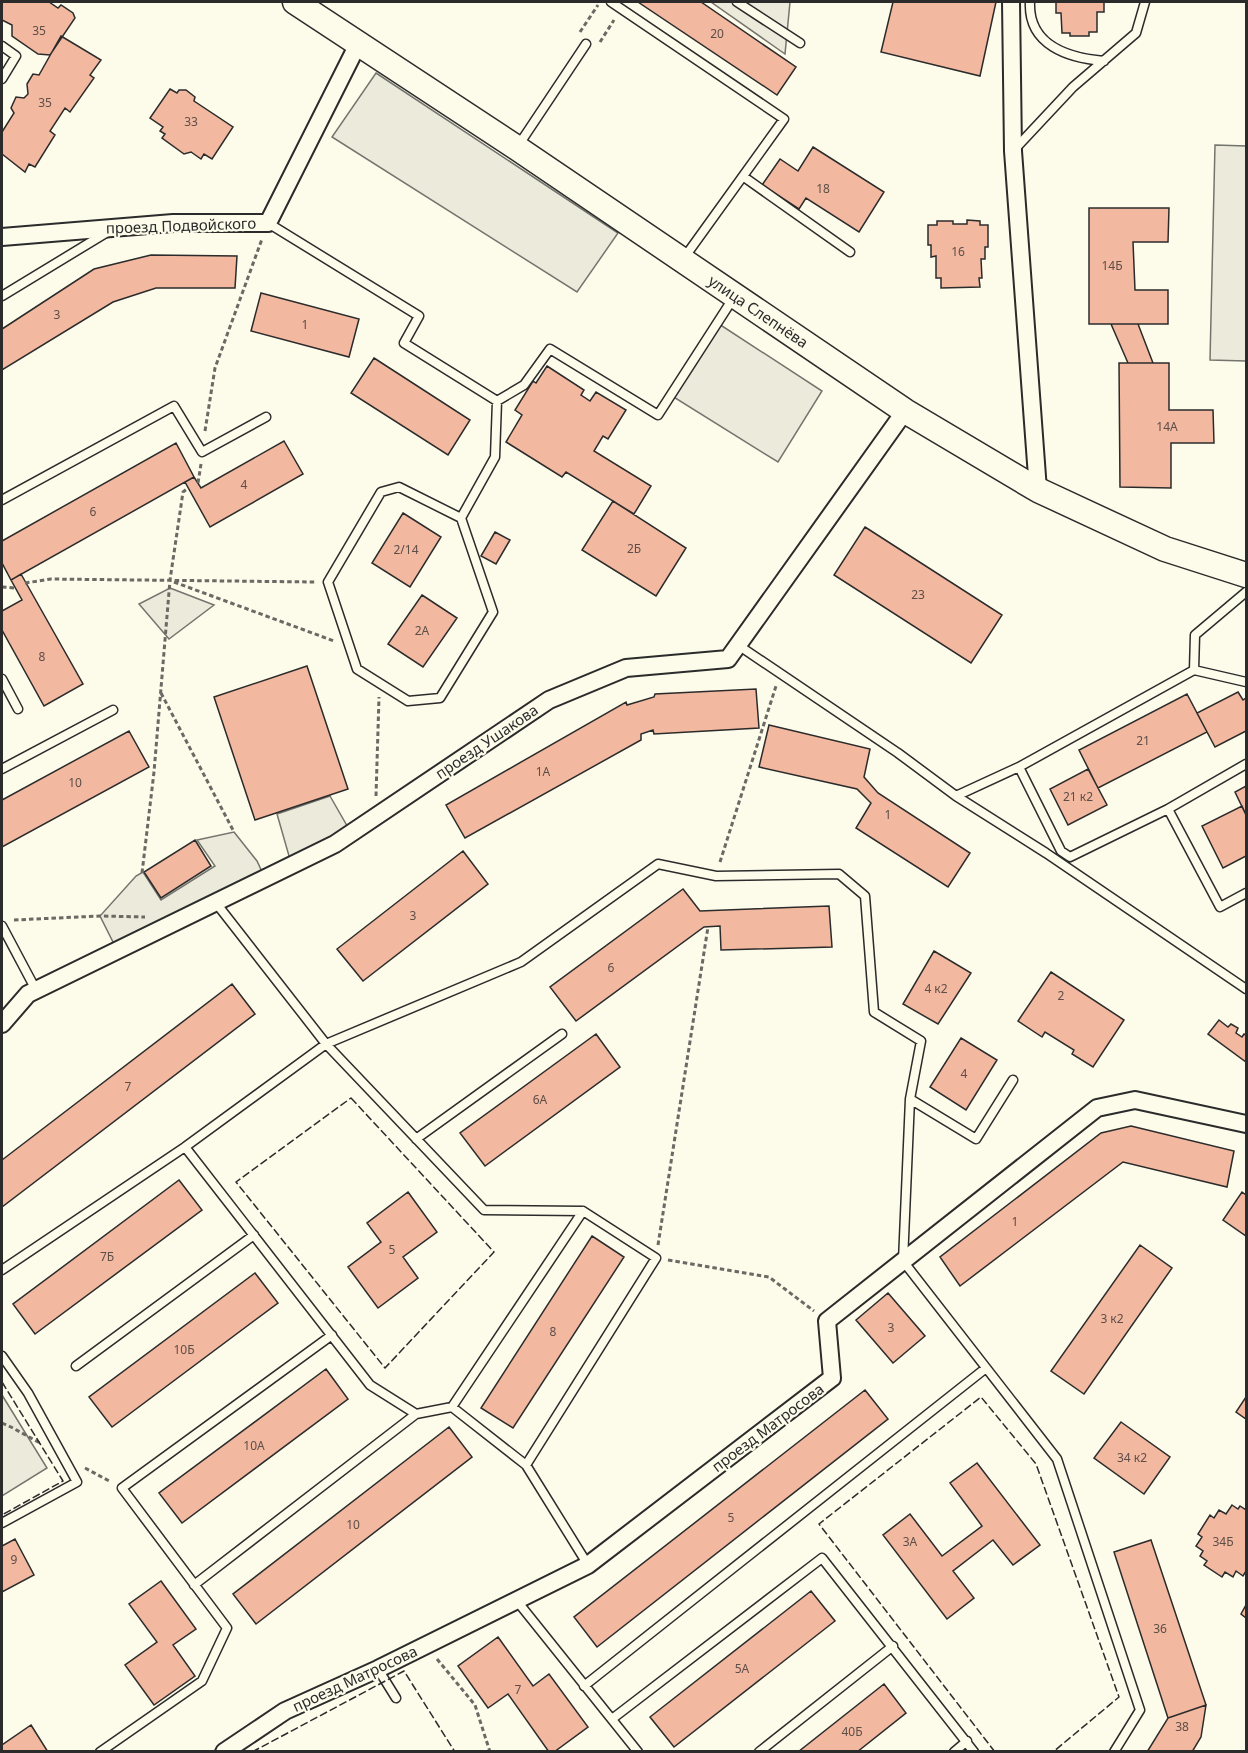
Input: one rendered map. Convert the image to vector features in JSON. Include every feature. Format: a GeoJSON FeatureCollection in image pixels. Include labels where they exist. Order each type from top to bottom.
{"type":"FeatureCollection","features":[{"type":"Feature","properties":{"kind":"street","name":"улица Слепнёва"},"geometry":{"type":"LineString","coordinates":[[295,2],[517,148],[905,411],[1038,490],[1165,549],[1246,575]]}},
{"type":"Feature","properties":{"kind":"street"},"geometry":{"type":"LineString","coordinates":[[1011,2],[1013,151],[1038,490]]}},
{"type":"Feature","properties":{"kind":"street","name":"проезд Подвойского"},"geometry":{"type":"LineString","coordinates":[[2,237],[173,223],[268,223],[358,44]]}},
{"type":"Feature","properties":{"kind":"street","name":"проезд Ушакова"},"geometry":{"type":"LineString","coordinates":[[2,1024],[27,994],[335,844],[549,700],[626,668],[728,659],[905,411]]}},
{"type":"Feature","properties":{"kind":"street"},"geometry":{"type":"LineString","coordinates":[[827,1321],[1097,1108],[1135,1100],[1246,1124]]}},
{"type":"Feature","properties":{"kind":"street","name":"проезд Матросова"},"geometry":{"type":"LineString","coordinates":[[224,1752],[285,1711],[378,1669],[588,1566],[832,1378],[827,1321]]}},
{"type":"Feature","properties":{"kind":"lane"},"geometry":{"type":"LineString","coordinates":[[611,2],[784,118],[682,261]]}},
{"type":"Feature","properties":{"kind":"lane"},"geometry":{"type":"LineString","coordinates":[[737,2],[800,43]]}},
{"type":"Feature","properties":{"kind":"lane"},"geometry":{"type":"LineString","coordinates":[[1029,2],[1033,24],[1046,41],[1061,52],[1082,59],[1104,61]]}},
{"type":"Feature","properties":{"kind":"lane"},"geometry":{"type":"LineString","coordinates":[[1013,151],[1073,87],[1136,33],[1145,2]]}},
{"type":"Feature","properties":{"kind":"lane"},"geometry":{"type":"LineString","coordinates":[[517,148],[586,44]]}},
{"type":"Feature","properties":{"kind":"lane"},"geometry":{"type":"LineString","coordinates":[[2,46],[16,56],[2,79]]}},
{"type":"Feature","properties":{"kind":"lane"},"geometry":{"type":"LineString","coordinates":[[744,177],[850,252]]}},
{"type":"Feature","properties":{"kind":"lane"},"geometry":{"type":"LineString","coordinates":[[268,223],[419,316],[404,343],[497,401]]}},
{"type":"Feature","properties":{"kind":"lane"},"geometry":{"type":"LineString","coordinates":[[2,296],[116,228]]}},
{"type":"Feature","properties":{"kind":"lane"},"geometry":{"type":"LineString","coordinates":[[497,401],[524,385],[550,349],[658,415],[735,296]]}},
{"type":"Feature","properties":{"kind":"lane"},"geometry":{"type":"LineString","coordinates":[[461,518],[495,456],[497,401]]}},
{"type":"Feature","properties":{"kind":"lane"},"geometry":{"type":"LineString","coordinates":[[2,500],[174,405],[202,452],[266,417]]}},
{"type":"Feature","properties":{"kind":"lane"},"geometry":{"type":"LineString","coordinates":[[399,487],[461,518],[493,612],[440,698],[408,701],[357,669],[328,582],[381,492],[399,487]]}},
{"type":"Feature","properties":{"kind":"lane"},"geometry":{"type":"LineString","coordinates":[[1194,670],[1195,635],[1246,592]]}},
{"type":"Feature","properties":{"kind":"lane"},"geometry":{"type":"LineString","coordinates":[[738,645],[898,753],[956,796],[1046,853],[1246,989]]}},
{"type":"Feature","properties":{"kind":"lane"},"geometry":{"type":"LineString","coordinates":[[956,796],[1019,767],[1194,670],[1246,682]]}},
{"type":"Feature","properties":{"kind":"lane"},"geometry":{"type":"LineString","coordinates":[[2,679],[18,709]]}},
{"type":"Feature","properties":{"kind":"lane"},"geometry":{"type":"LineString","coordinates":[[2,770],[113,710]]}},
{"type":"Feature","properties":{"kind":"lane"},"geometry":{"type":"LineString","coordinates":[[1019,767],[1061,851],[1070,857],[1168,809],[1246,764]]}},
{"type":"Feature","properties":{"kind":"lane"},"geometry":{"type":"LineString","coordinates":[[1168,809],[1220,907],[1246,893]]}},
{"type":"Feature","properties":{"kind":"lane"},"geometry":{"type":"LineString","coordinates":[[2,1270],[185,1147],[326,1044],[521,962],[658,864],[716,876],[839,874],[866,896],[874,1012],[921,1041],[910,1099],[903,1261],[1057,1459],[1140,1710],[1114,1752]]}},
{"type":"Feature","properties":{"kind":"lane"},"geometry":{"type":"LineString","coordinates":[[216,903],[326,1044],[484,1210],[583,1211],[656,1258],[526,1465]]}},
{"type":"Feature","properties":{"kind":"lane"},"geometry":{"type":"LineString","coordinates":[[2,926],[36,990]]}},
{"type":"Feature","properties":{"kind":"lane"},"geometry":{"type":"LineString","coordinates":[[417,1139],[562,1034]]}},
{"type":"Feature","properties":{"kind":"lane"},"geometry":{"type":"LineString","coordinates":[[910,1099],[976,1139],[1012,1080]]}},
{"type":"Feature","properties":{"kind":"lane"},"geometry":{"type":"LineString","coordinates":[[185,1147],[370,1385],[417,1414]]}},
{"type":"Feature","properties":{"kind":"lane"},"geometry":{"type":"LineString","coordinates":[[194,1585],[417,1414],[452,1407],[583,1211]]}},
{"type":"Feature","properties":{"kind":"lane"},"geometry":{"type":"LineString","coordinates":[[76,1366],[254,1235]]}},
{"type":"Feature","properties":{"kind":"lane"},"geometry":{"type":"LineString","coordinates":[[100,1752],[202,1681],[227,1628],[122,1488],[332,1335]]}},
{"type":"Feature","properties":{"kind":"lane"},"geometry":{"type":"LineString","coordinates":[[2,1356],[28,1393],[77,1482],[2,1523]]}},
{"type":"Feature","properties":{"kind":"lane"},"geometry":{"type":"LineString","coordinates":[[584,1686],[986,1368]]}},
{"type":"Feature","properties":{"kind":"lane"},"geometry":{"type":"LineString","coordinates":[[452,1407],[526,1465],[588,1566]]}},
{"type":"Feature","properties":{"kind":"lane"},"geometry":{"type":"LineString","coordinates":[[612,1719],[822,1558],[974,1752]]}},
{"type":"Feature","properties":{"kind":"lane"},"geometry":{"type":"LineString","coordinates":[[517,1600],[638,1752]]}},
{"type":"Feature","properties":{"kind":"lane"},"geometry":{"type":"LineString","coordinates":[[759,1752],[893,1646]]}},
{"type":"Feature","properties":{"kind":"lane"},"geometry":{"type":"LineString","coordinates":[[378,1669],[396,1698]]}},
{"type":"Feature","properties":{"kind":"lane"},"geometry":{"type":"LineString","coordinates":[[954,1752],[967,1741]]}},
{"type":"Feature","properties":{"kind":"path"},"geometry":{"type":"LineString","coordinates":[[601,2],[577,38],[595,49],[622,9]]}},
{"type":"Feature","properties":{"kind":"path"},"geometry":{"type":"LineString","coordinates":[[198,483],[215,368],[268,223]]}},
{"type":"Feature","properties":{"kind":"path"},"geometry":{"type":"LineString","coordinates":[[142,873],[154,772],[170,580],[183,492],[188,488]]}},
{"type":"Feature","properties":{"kind":"path"},"geometry":{"type":"LineString","coordinates":[[25,583],[51,579],[328,582]]}},
{"type":"Feature","properties":{"kind":"path"},"geometry":{"type":"LineString","coordinates":[[170,580],[350,647]]}},
{"type":"Feature","properties":{"kind":"path"},"geometry":{"type":"LineString","coordinates":[[2,587],[15,588]]}},
{"type":"Feature","properties":{"kind":"path"},"geometry":{"type":"LineString","coordinates":[[716,876],[779,677]]}},
{"type":"Feature","properties":{"kind":"path"},"geometry":{"type":"LineString","coordinates":[[375,817],[380,683]]}},
{"type":"Feature","properties":{"kind":"path"},"geometry":{"type":"LineString","coordinates":[[160,691],[234,832]]}},
{"type":"Feature","properties":{"kind":"path"},"geometry":{"type":"LineString","coordinates":[[13,920],[100,916],[186,917]]}},
{"type":"Feature","properties":{"kind":"path"},"geometry":{"type":"LineString","coordinates":[[708,927],[656,1258],[769,1277],[827,1321]]}},
{"type":"Feature","properties":{"kind":"path"},"geometry":{"type":"LineString","coordinates":[[426,1646],[475,1705],[490,1752]]}},
{"type":"Feature","properties":{"kind":"shaded area"},"geometry":{"type":"Polygon","coordinates":[[[711,2],[790,2],[785,54],[711,2]]]}},
{"type":"Feature","properties":{"kind":"shaded area"},"geometry":{"type":"Polygon","coordinates":[[[376,73],[618,233],[577,292],[332,137],[376,73]]]}},
{"type":"Feature","properties":{"kind":"shaded area"},"geometry":{"type":"Polygon","coordinates":[[[1215,145],[1246,146],[1246,361],[1210,360],[1215,145]]]}},
{"type":"Feature","properties":{"kind":"shaded area"},"geometry":{"type":"Polygon","coordinates":[[[719,324],[822,391],[778,462],[672,396],[719,324]]]}},
{"type":"Feature","properties":{"kind":"shaded area"},"geometry":{"type":"Polygon","coordinates":[[[170,588],[214,605],[169,639],[139,604],[170,588]]]}},
{"type":"Feature","properties":{"kind":"shaded area"},"geometry":{"type":"Polygon","coordinates":[[[330,796],[350,831],[291,863],[277,814],[330,796]]]}},
{"type":"Feature","properties":{"kind":"shaded area"},"geometry":{"type":"Polygon","coordinates":[[[234,832],[257,861],[264,876],[116,948],[100,916],[136,876],[143,872],[161,900],[215,866],[197,840],[234,832]]]}},
{"type":"Feature","properties":{"kind":"shaded area"},"geometry":{"type":"Polygon","coordinates":[[[2,1395],[47,1468],[2,1496],[2,1395]]]}},
{"type":"Feature","properties":{"kind":"building"},"geometry":{"type":"Polygon","coordinates":[[[2,2],[49,2],[58,8],[61,5],[73,13],[75,18],[50,55],[38,54],[12,36],[12,25],[2,20],[2,2]]]}},
{"type":"Feature","properties":{"kind":"building"},"geometry":{"type":"Polygon","coordinates":[[[638,2],[701,2],[796,67],[777,95],[638,2]]]}},
{"type":"Feature","properties":{"kind":"building"},"geometry":{"type":"Polygon","coordinates":[[[893,2],[996,2],[980,76],[881,52],[893,2]]]}},
{"type":"Feature","properties":{"kind":"building"},"geometry":{"type":"Polygon","coordinates":[[[1056,2],[1104,2],[1104,12],[1097,12],[1097,32],[1089,32],[1089,36],[1070,36],[1070,33],[1062,33],[1061,13],[1056,13],[1056,2]]]}},
{"type":"Feature","properties":{"kind":"building"},"geometry":{"type":"Polygon","coordinates":[[[61,36],[101,60],[90,75],[94,78],[70,112],[65,108],[50,131],[55,135],[35,167],[29,164],[25,172],[2,154],[2,132],[14,113],[11,108],[16,97],[24,98],[28,94],[27,84],[33,74],[39,75],[61,36]]]}},
{"type":"Feature","properties":{"kind":"building"},"geometry":{"type":"Polygon","coordinates":[[[170,89],[177,93],[179,90],[186,90],[195,97],[194,101],[233,127],[212,159],[204,154],[201,159],[191,152],[184,154],[162,138],[165,134],[160,131],[163,127],[150,118],[170,89]]]}},
{"type":"Feature","properties":{"kind":"building"},"geometry":{"type":"Polygon","coordinates":[[[813,147],[884,192],[859,232],[806,198],[799,209],[762,185],[780,159],[798,171],[813,147]]]}},
{"type":"Feature","properties":{"kind":"building"},"geometry":{"type":"Polygon","coordinates":[[[1089,208],[1169,208],[1168,242],[1133,242],[1135,290],[1168,290],[1168,324],[1089,324],[1089,208]]]}},
{"type":"Feature","properties":{"kind":"building"},"geometry":{"type":"Polygon","coordinates":[[[967,220],[980,221],[980,225],[988,225],[988,247],[985,247],[985,259],[981,259],[980,287],[941,288],[941,278],[936,278],[936,256],[931,257],[931,245],[928,245],[928,225],[937,225],[937,221],[967,224],[967,220]]]}},
{"type":"Feature","properties":{"kind":"building"},"geometry":{"type":"Polygon","coordinates":[[[151,255],[237,256],[235,288],[156,288],[113,302],[2,370],[2,329],[94,269],[151,255]]]}},
{"type":"Feature","properties":{"kind":"building"},"geometry":{"type":"Polygon","coordinates":[[[261,293],[359,319],[349,357],[251,331],[261,293]]]}},
{"type":"Feature","properties":{"kind":"building"},"geometry":{"type":"Polygon","coordinates":[[[1111,324],[1138,324],[1153,363],[1128,363],[1111,324]]]}},
{"type":"Feature","properties":{"kind":"building"},"geometry":{"type":"Polygon","coordinates":[[[374,358],[470,420],[448,455],[351,393],[374,358]]]}},
{"type":"Feature","properties":{"kind":"building"},"geometry":{"type":"Polygon","coordinates":[[[1119,363],[1169,363],[1169,410],[1213,410],[1214,443],[1171,443],[1171,488],[1120,487],[1119,363]]]}},
{"type":"Feature","properties":{"kind":"building"},"geometry":{"type":"Polygon","coordinates":[[[547,366],[584,390],[581,395],[590,401],[596,392],[626,410],[608,439],[603,436],[594,451],[651,486],[634,514],[566,472],[562,477],[506,442],[522,415],[515,410],[533,381],[536,383],[547,366]]]}},
{"type":"Feature","properties":{"kind":"building"},"geometry":{"type":"Polygon","coordinates":[[[284,441],[303,474],[210,527],[185,482],[194,477],[201,488],[284,441]]]}},
{"type":"Feature","properties":{"kind":"building"},"geometry":{"type":"Polygon","coordinates":[[[176,443],[194,477],[11,580],[2,563],[2,541],[176,443]]]}},
{"type":"Feature","properties":{"kind":"building"},"geometry":{"type":"Polygon","coordinates":[[[613,501],[686,548],[656,596],[582,550],[613,501]]]}},
{"type":"Feature","properties":{"kind":"building"},"geometry":{"type":"Polygon","coordinates":[[[403,513],[441,537],[410,587],[372,563],[403,513]]]}},
{"type":"Feature","properties":{"kind":"building"},"geometry":{"type":"Polygon","coordinates":[[[865,527],[1002,615],[971,663],[834,575],[865,527]]]}},
{"type":"Feature","properties":{"kind":"building"},"geometry":{"type":"Polygon","coordinates":[[[495,532],[510,540],[496,564],[481,556],[495,532]]]}},
{"type":"Feature","properties":{"kind":"building"},"geometry":{"type":"Polygon","coordinates":[[[21,574],[83,684],[44,706],[2,630],[2,611],[22,600],[11,580],[21,574]]]}},
{"type":"Feature","properties":{"kind":"building"},"geometry":{"type":"Polygon","coordinates":[[[422,595],[457,618],[423,667],[388,644],[422,595]]]}},
{"type":"Feature","properties":{"kind":"building"},"geometry":{"type":"Polygon","coordinates":[[[307,666],[348,789],[255,820],[214,697],[307,666]]]}},
{"type":"Feature","properties":{"kind":"building"},"geometry":{"type":"Polygon","coordinates":[[[756,689],[759,728],[654,734],[653,730],[641,734],[641,740],[465,838],[446,805],[626,702],[627,705],[654,697],[655,694],[756,689]]]}},
{"type":"Feature","properties":{"kind":"building"},"geometry":{"type":"Polygon","coordinates":[[[1238,692],[1243,700],[1246,698],[1246,731],[1215,747],[1197,713],[1238,692]]]}},
{"type":"Feature","properties":{"kind":"building"},"geometry":{"type":"Polygon","coordinates":[[[1187,694],[1207,732],[1098,788],[1079,750],[1187,694]]]}},
{"type":"Feature","properties":{"kind":"building"},"geometry":{"type":"Polygon","coordinates":[[[769,725],[870,749],[864,777],[878,793],[970,853],[948,887],[856,828],[871,803],[857,789],[759,767],[769,725]]]}},
{"type":"Feature","properties":{"kind":"building"},"geometry":{"type":"Polygon","coordinates":[[[129,731],[149,767],[2,847],[2,800],[129,731]]]}},
{"type":"Feature","properties":{"kind":"building"},"geometry":{"type":"Polygon","coordinates":[[[1088,769],[1107,805],[1068,825],[1050,789],[1088,769]]]}},
{"type":"Feature","properties":{"kind":"building"},"geometry":{"type":"Polygon","coordinates":[[[1246,786],[1246,815],[1235,792],[1246,786]]]}},
{"type":"Feature","properties":{"kind":"building"},"geometry":{"type":"Polygon","coordinates":[[[1242,806],[1246,815],[1246,856],[1223,868],[1202,826],[1242,806]]]}},
{"type":"Feature","properties":{"kind":"building"},"geometry":{"type":"Polygon","coordinates":[[[195,840],[211,866],[161,898],[144,872],[195,840]]]}},
{"type":"Feature","properties":{"kind":"building"},"geometry":{"type":"Polygon","coordinates":[[[463,851],[488,884],[363,981],[337,949],[463,851]]]}},
{"type":"Feature","properties":{"kind":"building"},"geometry":{"type":"Polygon","coordinates":[[[683,889],[700,911],[829,906],[832,947],[721,950],[720,926],[704,927],[576,1021],[550,987],[683,889]]]}},
{"type":"Feature","properties":{"kind":"building"},"geometry":{"type":"Polygon","coordinates":[[[934,951],[971,973],[938,1024],[903,1004],[934,951]]]}},
{"type":"Feature","properties":{"kind":"building"},"geometry":{"type":"Polygon","coordinates":[[[1051,972],[1124,1020],[1093,1067],[1072,1054],[1074,1050],[1045,1032],[1042,1037],[1018,1021],[1051,972]]]}},
{"type":"Feature","properties":{"kind":"building"},"geometry":{"type":"Polygon","coordinates":[[[232,984],[255,1014],[2,1207],[2,1160],[232,984]]]}},
{"type":"Feature","properties":{"kind":"building"},"geometry":{"type":"Polygon","coordinates":[[[1219,1020],[1228,1027],[1231,1024],[1238,1028],[1236,1033],[1242,1037],[1246,1035],[1246,1062],[1208,1034],[1219,1020]]]}},
{"type":"Feature","properties":{"kind":"building"},"geometry":{"type":"Polygon","coordinates":[[[596,1034],[620,1067],[485,1166],[460,1133],[596,1034]]]}},
{"type":"Feature","properties":{"kind":"building"},"geometry":{"type":"Polygon","coordinates":[[[961,1038],[997,1060],[966,1110],[930,1087],[961,1038]]]}},
{"type":"Feature","properties":{"kind":"building"},"geometry":{"type":"Polygon","coordinates":[[[1131,1126],[1234,1151],[1227,1187],[1123,1162],[960,1286],[940,1257],[1101,1133],[1131,1126]]]}},
{"type":"Feature","properties":{"kind":"building"},"geometry":{"type":"Polygon","coordinates":[[[179,1180],[202,1210],[35,1334],[13,1304],[179,1180]]]}},
{"type":"Feature","properties":{"kind":"building"},"geometry":{"type":"Polygon","coordinates":[[[408,1192],[437,1232],[403,1257],[418,1278],[378,1308],[348,1267],[381,1242],[367,1223],[408,1192]]]}},
{"type":"Feature","properties":{"kind":"building"},"geometry":{"type":"Polygon","coordinates":[[[1242,1192],[1246,1195],[1246,1236],[1223,1220],[1242,1192]]]}},
{"type":"Feature","properties":{"kind":"building"},"geometry":{"type":"Polygon","coordinates":[[[592,1236],[624,1257],[513,1428],[481,1408],[592,1236]]]}},
{"type":"Feature","properties":{"kind":"building"},"geometry":{"type":"Polygon","coordinates":[[[1140,1245],[1172,1268],[1084,1394],[1051,1371],[1140,1245]]]}},
{"type":"Feature","properties":{"kind":"building"},"geometry":{"type":"Polygon","coordinates":[[[255,1273],[278,1303],[112,1427],[89,1397],[255,1273]]]}},
{"type":"Feature","properties":{"kind":"building"},"geometry":{"type":"Polygon","coordinates":[[[888,1293],[925,1336],[893,1363],[856,1320],[888,1293]]]}},
{"type":"Feature","properties":{"kind":"building"},"geometry":{"type":"Polygon","coordinates":[[[326,1369],[348,1399],[182,1523],[159,1493],[326,1369]]]}},
{"type":"Feature","properties":{"kind":"building"},"geometry":{"type":"Polygon","coordinates":[[[865,1390],[888,1419],[597,1647],[574,1617],[865,1390]]]}},
{"type":"Feature","properties":{"kind":"building"},"geometry":{"type":"Polygon","coordinates":[[[1246,1397],[1246,1419],[1236,1412],[1246,1397]]]}},
{"type":"Feature","properties":{"kind":"building"},"geometry":{"type":"Polygon","coordinates":[[[1121,1422],[1170,1457],[1144,1494],[1094,1458],[1121,1422]]]}},
{"type":"Feature","properties":{"kind":"building"},"geometry":{"type":"Polygon","coordinates":[[[449,1427],[472,1457],[256,1624],[233,1594],[449,1427]]]}},
{"type":"Feature","properties":{"kind":"building"},"geometry":{"type":"Polygon","coordinates":[[[977,1463],[1040,1545],[1013,1565],[993,1540],[953,1571],[974,1598],[947,1619],[883,1535],[910,1514],[942,1556],[982,1526],[950,1483],[977,1463]]]}},
{"type":"Feature","properties":{"kind":"building"},"geometry":{"type":"Polygon","coordinates":[[[1232,1505],[1246,1510],[1246,1571],[1243,1576],[1236,1571],[1233,1577],[1225,1572],[1222,1577],[1204,1565],[1207,1561],[1200,1556],[1203,1551],[1196,1546],[1202,1537],[1198,1534],[1210,1515],[1214,1518],[1219,1510],[1226,1514],[1232,1505]]]}},
{"type":"Feature","properties":{"kind":"building"},"geometry":{"type":"Polygon","coordinates":[[[15,1539],[34,1575],[2,1592],[2,1546],[15,1539]]]}},
{"type":"Feature","properties":{"kind":"building"},"geometry":{"type":"Polygon","coordinates":[[[1151,1540],[1206,1705],[1168,1718],[1114,1552],[1151,1540]]]}},
{"type":"Feature","properties":{"kind":"building"},"geometry":{"type":"Polygon","coordinates":[[[161,1581],[196,1629],[173,1645],[195,1676],[154,1705],[125,1665],[157,1642],[129,1604],[161,1581]]]}},
{"type":"Feature","properties":{"kind":"building"},"geometry":{"type":"Polygon","coordinates":[[[811,1591],[835,1621],[674,1747],[650,1717],[811,1591]]]}},
{"type":"Feature","properties":{"kind":"building"},"geometry":{"type":"Polygon","coordinates":[[[1246,1605],[1246,1618],[1241,1614],[1246,1605]]]}},
{"type":"Feature","properties":{"kind":"building"},"geometry":{"type":"Polygon","coordinates":[[[498,1637],[533,1686],[549,1674],[588,1727],[554,1752],[549,1752],[508,1694],[488,1708],[458,1666],[498,1637]]]}},
{"type":"Feature","properties":{"kind":"building"},"geometry":{"type":"Polygon","coordinates":[[[884,1684],[906,1713],[857,1752],[798,1752],[884,1684]]]}},
{"type":"Feature","properties":{"kind":"building"},"geometry":{"type":"Polygon","coordinates":[[[1206,1705],[1201,1737],[1192,1752],[1147,1752],[1168,1718],[1206,1705]]]}},
{"type":"Feature","properties":{"kind":"building"},"geometry":{"type":"Polygon","coordinates":[[[31,1725],[48,1752],[2,1752],[2,1745],[31,1725]]]}},
{"type":"Feature","properties":{"kind":"fence"},"geometry":{"type":"LineString","coordinates":[[351,1098],[494,1252],[385,1368],[236,1182],[351,1098]]}},
{"type":"Feature","properties":{"kind":"fence"},"geometry":{"type":"LineString","coordinates":[[2,1382],[63,1481],[2,1515]]}},
{"type":"Feature","properties":{"kind":"fence"},"geometry":{"type":"LineString","coordinates":[[995,1752],[819,1524],[981,1397],[1036,1464],[1119,1697],[1053,1752]]}},
{"type":"Feature","properties":{"kind":"fence"},"geometry":{"type":"LineString","coordinates":[[252,1752],[404,1671],[455,1752]]}}]}
